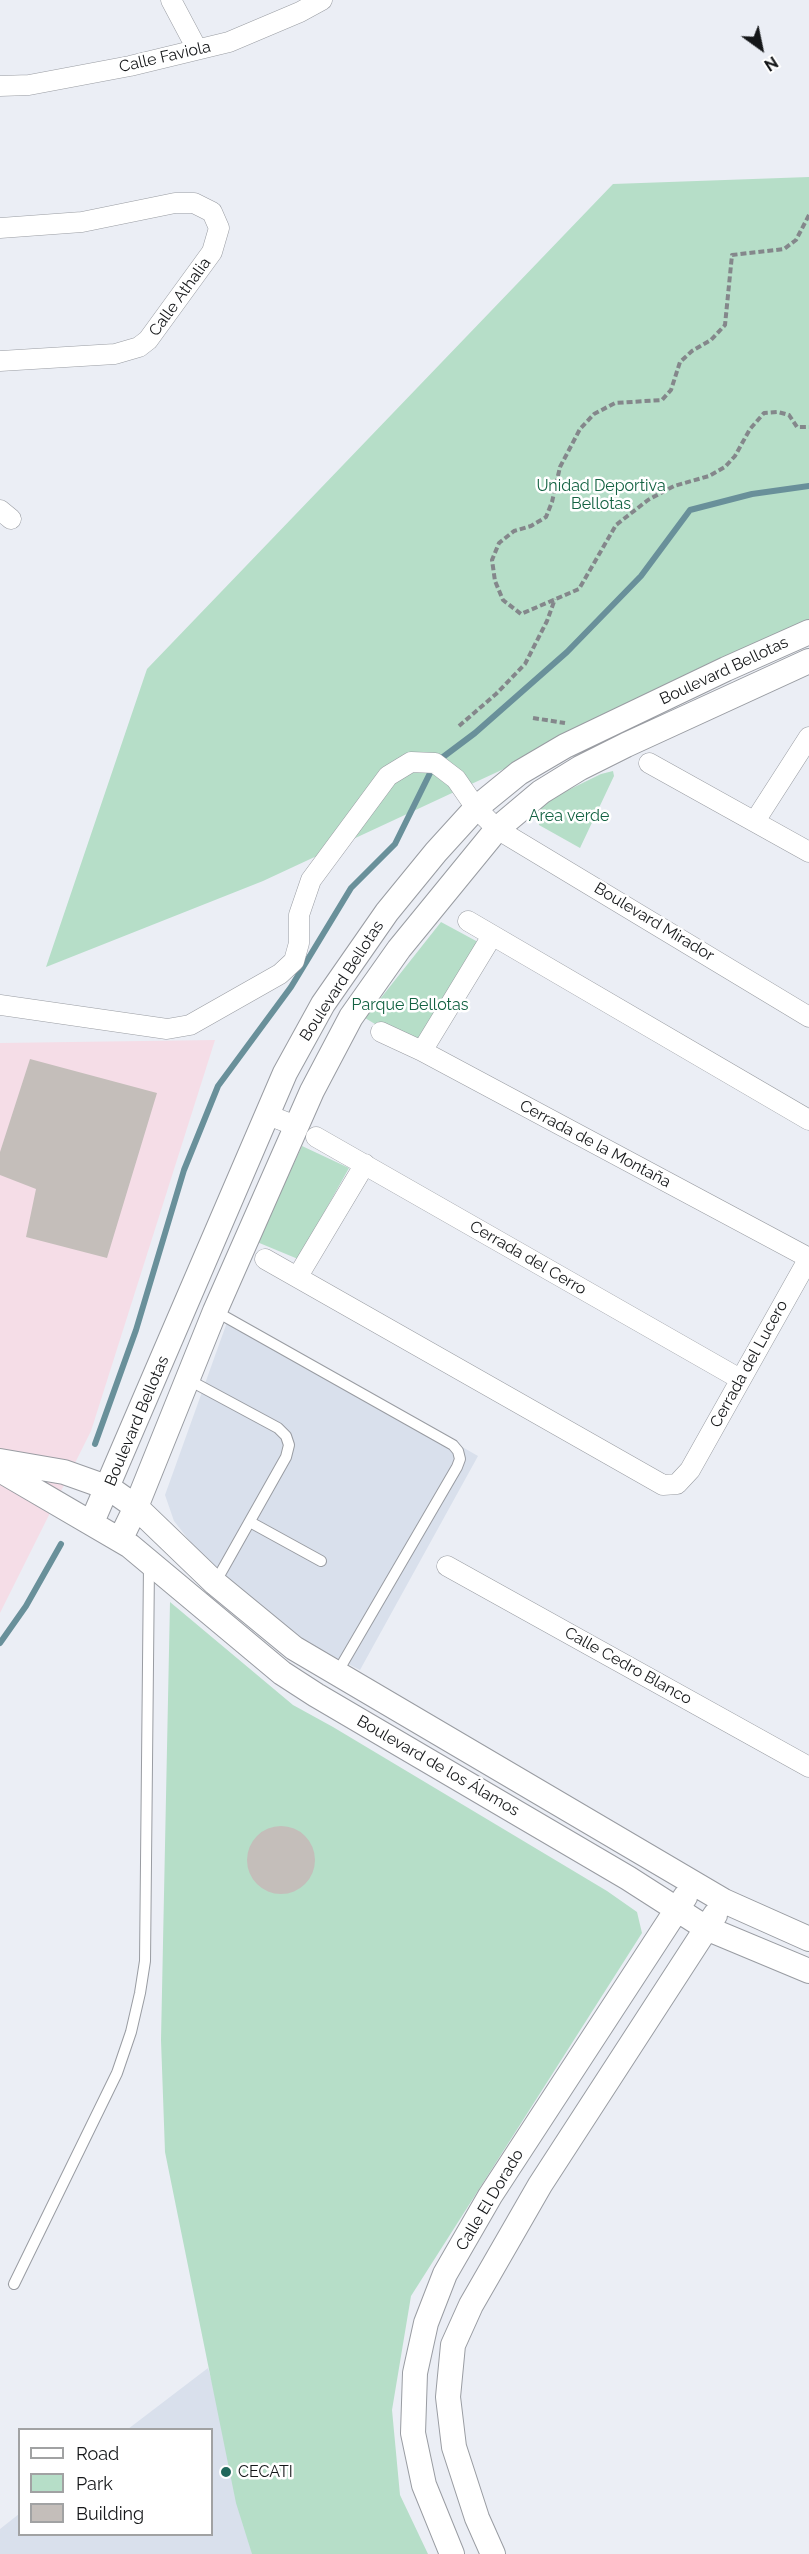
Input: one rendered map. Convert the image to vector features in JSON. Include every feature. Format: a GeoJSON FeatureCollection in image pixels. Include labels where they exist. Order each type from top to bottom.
{"type":"FeatureCollection","features":[{"type":"Feature","properties":{"kind":"street"},"geometry":{"type":"LineString","coordinates":[[171,0],[197,49]]}},
{"type":"Feature","properties":{"kind":"street","name":"Calle Faviola"},"geometry":{"type":"LineString","coordinates":[[0,86],[29,85],[130,66],[229,42],[300,12],[322,0]]}},
{"type":"Feature","properties":{"kind":"street","name":"Calle Athalia"},"geometry":{"type":"LineString","coordinates":[[0,228],[82,222],[175,202],[194,203],[212,212],[219,228],[212,252],[148,340],[140,347],[115,354],[0,361]]}},
{"type":"Feature","properties":{"kind":"street","name":"Boulevard Bellotas"},"geometry":{"type":"LineString","coordinates":[[92,1522],[109,1488],[285,1073],[323,1004],[387,912],[476,808],[519,773],[565,746],[726,669],[806,641]]}},
{"type":"Feature","properties":{"kind":"street","name":"Boulevard Bellotas"},"geometry":{"type":"LineString","coordinates":[[120,1540],[136,1507],[242,1249],[306,1132],[328,1058],[351,1017],[399,949],[497,829],[542,792],[580,768],[626,745],[809,661]]}},
{"type":"Feature","properties":{"kind":"street"},"geometry":{"type":"LineString","coordinates":[[601,729],[626,745]]}},
{"type":"Feature","properties":{"kind":"street"},"geometry":{"type":"LineString","coordinates":[[756,821],[809,737]]}},
{"type":"Feature","properties":{"kind":"street","name":"Boulevard Mirador"},"geometry":{"type":"LineString","coordinates":[[0,1005],[167,1029],[190,1025],[280,974],[294,961],[299,943],[299,915],[311,880],[388,776],[411,762],[435,763],[456,779],[476,808],[497,829],[809,1017]]}},
{"type":"Feature","properties":{"kind":"street"},"geometry":{"type":"LineString","coordinates":[[649,763],[809,852]]}},
{"type":"Feature","properties":{"kind":"street"},"geometry":{"type":"LineString","coordinates":[[468,921],[809,1120]]}},
{"type":"Feature","properties":{"kind":"street"},"geometry":{"type":"LineString","coordinates":[[422,1051],[492,936]]}},
{"type":"Feature","properties":{"kind":"street"},"geometry":{"type":"LineString","coordinates":[[323,1004],[351,1017]]}},
{"type":"Feature","properties":{"kind":"street","name":"Cerrada de la Montaña"},"geometry":{"type":"LineString","coordinates":[[381,1032],[422,1051],[809,1258]]}},
{"type":"Feature","properties":{"kind":"street","name":"Cerrada del Cerro"},"geometry":{"type":"LineString","coordinates":[[268,1114],[365,1164],[740,1379]]}},
{"type":"Feature","properties":{"kind":"street"},"geometry":{"type":"LineString","coordinates":[[265,1259],[298,1276],[365,1164]]}},
{"type":"Feature","properties":{"kind":"street"},"geometry":{"type":"LineString","coordinates":[[216,1237],[242,1249]]}},
{"type":"Feature","properties":{"kind":"street","name":"Cerrada del Lucero"},"geometry":{"type":"LineString","coordinates":[[298,1276],[663,1485],[677,1484],[690,1470],[809,1258]]}},
{"type":"Feature","properties":{"kind":"street","name":"Boulevard de los Álamos"},"geometry":{"type":"LineString","coordinates":[[0,1461],[64,1472],[109,1488],[136,1507],[215,1583],[294,1648],[724,1900],[809,1939]]}},
{"type":"Feature","properties":{"kind":"street","name":"Boulevard de los Álamos"},"geometry":{"type":"LineString","coordinates":[[0,1470],[120,1540],[282,1673],[307,1689],[628,1878],[706,1928],[809,1971]]}},
{"type":"Feature","properties":{"kind":"street","name":"Calle Cedro Blanco"},"geometry":{"type":"LineString","coordinates":[[447,1566],[809,1767]]}},
{"type":"Feature","properties":{"kind":"street","name":"Calle El Dorado"},"geometry":{"type":"LineString","coordinates":[[452,2554],[424,2485],[413,2433],[415,2373],[426,2324],[445,2274],[490,2196],[694,1882]]}},
{"type":"Feature","properties":{"kind":"street"},"geometry":{"type":"LineString","coordinates":[[493,2554],[477,2518],[454,2447],[448,2397],[453,2345],[471,2305],[540,2185],[724,1900]]}},
{"type":"Feature","properties":{"kind":"lane"},"geometry":{"type":"LineString","coordinates":[[215,1311],[453,1445],[458,1451],[460,1459],[457,1467],[337,1674]]}},
{"type":"Feature","properties":{"kind":"lane"},"geometry":{"type":"LineString","coordinates":[[187,1379],[278,1428],[286,1436],[289,1445],[286,1457],[215,1583]]}},
{"type":"Feature","properties":{"kind":"lane"},"geometry":{"type":"LineString","coordinates":[[250,1522],[321,1561]]}},
{"type":"Feature","properties":{"kind":"lane"},"geometry":{"type":"LineString","coordinates":[[14,2284],[117,2073],[131,2032],[140,1993],[145,1961],[149,1562]]}},
{"type":"Feature","properties":{"kind":"path"},"geometry":{"type":"LineString","coordinates":[[809,215],[796,240],[784,249],[732,255],[725,325],[711,340],[692,351],[680,362],[671,390],[662,400],[615,403],[594,414],[580,429],[560,467],[546,517],[531,526],[514,531],[499,543],[492,560],[495,581],[503,600],[521,614],[579,589],[616,525],[648,500],[674,486],[709,476],[725,467],[735,456],[750,429],[764,413],[778,412],[789,415],[797,427],[809,428]]}},
{"type":"Feature","properties":{"kind":"path"},"geometry":{"type":"LineString","coordinates":[[459,726],[496,694],[525,664],[547,621],[555,598]]}},
{"type":"Feature","properties":{"kind":"shaded area"},"geometry":{"type":"Polygon","coordinates":[[[215,1040],[91,1431],[0,1613],[0,1043],[215,1040]]]}},
{"type":"Feature","properties":{"kind":"shaded area"},"geometry":{"type":"Polygon","coordinates":[[[230,1314],[478,1456],[360,1670],[294,1636],[203,1558],[174,1521],[165,1495],[230,1314]]]}},
{"type":"Feature","properties":{"kind":"shaded area","name":"CECATI"},"geometry":{"type":"Polygon","coordinates":[[[208,2368],[264,2554],[0,2554],[0,2529],[18,2515],[18,2536],[213,2536],[213,2428],[129,2428],[208,2368]]]}},
{"type":"Feature","properties":{"kind":"green space","name":"Unidad Deportiva Bellotas"},"geometry":{"type":"Polygon","coordinates":[[[809,177],[809,630],[725,666],[263,881],[46,967],[147,669],[613,184],[809,177]]]}},
{"type":"Feature","properties":{"kind":"green space","name":"Area verde"},"geometry":{"type":"Polygon","coordinates":[[[613,771],[614,776],[580,848],[539,825],[538,809],[554,797],[601,774],[613,771]]]}},
{"type":"Feature","properties":{"kind":"green space","name":"Parque Bellotas"},"geometry":{"type":"Polygon","coordinates":[[[441,922],[478,942],[415,1048],[365,1018],[441,922]]]}},
{"type":"Feature","properties":{"kind":"green space"},"geometry":{"type":"Polygon","coordinates":[[[302,1146],[349,1168],[298,1259],[257,1242],[302,1146]]]}},
{"type":"Feature","properties":{"kind":"green space"},"geometry":{"type":"Polygon","coordinates":[[[170,1602],[293,1705],[607,1891],[637,1912],[642,1933],[411,2296],[392,2410],[400,2495],[428,2554],[252,2554],[236,2503],[165,2152],[161,2040],[170,1602]]]}},
{"type":"Feature","properties":{"kind":"building"},"geometry":{"type":"Polygon","coordinates":[[[30,1059],[157,1093],[107,1258],[26,1237],[36,1189],[0,1175],[0,1152],[30,1059]]]}},
{"type":"Feature","properties":{"kind":"building"},"geometry":{"type":"Polygon","coordinates":[[[288,1826],[300,1832],[309,1841],[315,1853],[313,1873],[305,1884],[288,1894],[274,1894],[257,1884],[249,1873],[247,1853],[257,1836],[268,1828],[288,1826]]]}},
{"type":"Feature","properties":{"kind":"waterway"},"geometry":{"type":"LineString","coordinates":[[95,1444],[136,1330],[184,1170],[218,1086],[291,987],[351,888],[395,844],[435,763],[475,733],[567,652],[641,576],[690,510],[752,494],[809,486]]}},
{"type":"Feature","properties":{"kind":"waterway"},"geometry":{"type":"LineString","coordinates":[[0,1643],[26,1606],[61,1544]]}},
{"type":"Feature","properties":{"kind":"place","name":"CECATI"},"geometry":{"type":"Point","coordinates":[226,2472]}}]}
